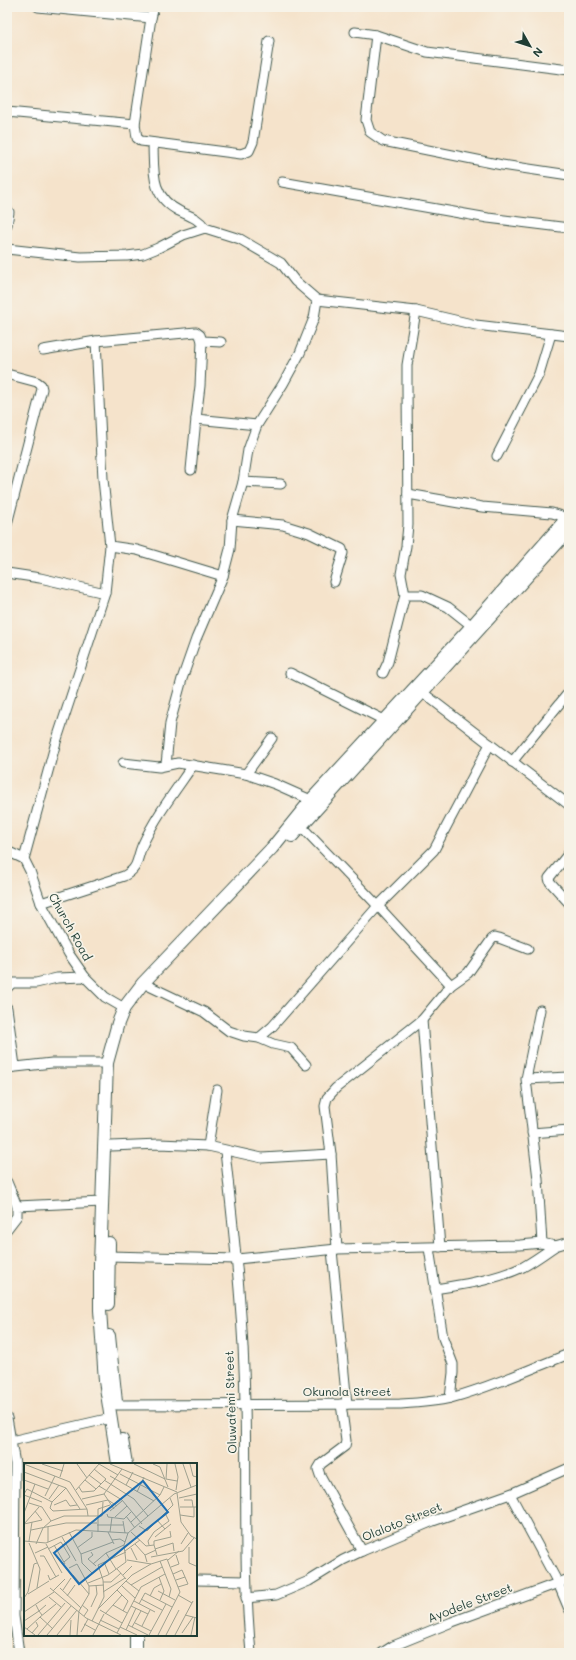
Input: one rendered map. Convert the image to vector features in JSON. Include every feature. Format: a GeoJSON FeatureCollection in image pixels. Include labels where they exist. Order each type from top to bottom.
{"type":"FeatureCollection","features":[{"type":"Feature","properties":{"kind":"main road"},"geometry":{"type":"LineString","coordinates":[[118,1463],[102,1355],[100,1264],[107,1063],[124,1008],[143,983],[278,852],[472,626],[568,522]]}},
{"type":"Feature","properties":{"kind":"main road"},"geometry":{"type":"LineString","coordinates":[[126,1463],[108,1329],[108,1256],[111,1146],[116,1055],[131,1013],[149,986],[184,944],[272,848],[311,800],[384,720],[419,689],[568,522]]}},
{"type":"Feature","properties":{"kind":"main road"},"geometry":{"type":"LineString","coordinates":[[128,1636],[128,1653]]}},
{"type":"Feature","properties":{"kind":"main road"},"geometry":{"type":"LineString","coordinates":[[136,1636],[136,1653]]}},
{"type":"Feature","properties":{"kind":"street"},"geometry":{"type":"LineString","coordinates":[[38,7],[151,18]]}},
{"type":"Feature","properties":{"kind":"street"},"geometry":{"type":"LineString","coordinates":[[154,7],[135,124],[137,138],[141,141],[242,154],[249,150],[253,142],[269,41]]}},
{"type":"Feature","properties":{"kind":"street"},"geometry":{"type":"LineString","coordinates":[[355,32],[376,35],[427,52],[569,70]]}},
{"type":"Feature","properties":{"kind":"street"},"geometry":{"type":"LineString","coordinates":[[376,35],[366,120],[370,132],[383,141],[502,165],[569,175]]}},
{"type":"Feature","properties":{"kind":"street"},"geometry":{"type":"LineString","coordinates":[[7,112],[135,124]]}},
{"type":"Feature","properties":{"kind":"street"},"geometry":{"type":"LineString","coordinates":[[153,143],[156,189],[160,196],[168,206],[199,220],[205,228]]}},
{"type":"Feature","properties":{"kind":"street"},"geometry":{"type":"LineString","coordinates":[[282,182],[488,218],[569,228]]}},
{"type":"Feature","properties":{"kind":"street"},"geometry":{"type":"LineString","coordinates":[[7,225],[9,212]]}},
{"type":"Feature","properties":{"kind":"street"},"geometry":{"type":"LineString","coordinates":[[7,249],[80,257],[127,256],[143,254],[183,235],[205,228],[240,239],[277,260],[295,281],[317,300],[416,311],[476,325],[569,336]]}},
{"type":"Feature","properties":{"kind":"street"},"geometry":{"type":"LineString","coordinates":[[166,765],[170,723],[182,679],[196,639],[223,576],[230,549],[232,520],[243,482],[248,450],[257,425],[283,384],[300,353],[314,318],[317,300]]}},
{"type":"Feature","properties":{"kind":"street"},"geometry":{"type":"LineString","coordinates":[[383,673],[388,662],[406,595],[401,574],[408,532],[407,372],[416,311]]}},
{"type":"Feature","properties":{"kind":"street"},"geometry":{"type":"LineString","coordinates":[[43,350],[96,341],[196,332],[200,335],[202,341],[200,386],[191,470]]}},
{"type":"Feature","properties":{"kind":"street"},"geometry":{"type":"LineString","coordinates":[[497,456],[538,374],[552,334]]}},
{"type":"Feature","properties":{"kind":"street"},"geometry":{"type":"LineString","coordinates":[[7,851],[24,859],[56,742],[105,593],[110,546],[103,479],[96,341]]}},
{"type":"Feature","properties":{"kind":"street"},"geometry":{"type":"LineString","coordinates":[[202,341],[221,342]]}},
{"type":"Feature","properties":{"kind":"street"},"geometry":{"type":"LineString","coordinates":[[7,374],[37,382],[41,384],[42,388],[7,524]]}},
{"type":"Feature","properties":{"kind":"street"},"geometry":{"type":"LineString","coordinates":[[196,419],[257,425]]}},
{"type":"Feature","properties":{"kind":"street"},"geometry":{"type":"LineString","coordinates":[[243,482],[281,484]]}},
{"type":"Feature","properties":{"kind":"street"},"geometry":{"type":"LineString","coordinates":[[7,483],[17,485]]}},
{"type":"Feature","properties":{"kind":"street"},"geometry":{"type":"LineString","coordinates":[[408,494],[482,507],[552,513],[559,515],[568,522]]}},
{"type":"Feature","properties":{"kind":"street"},"geometry":{"type":"LineString","coordinates":[[232,520],[283,526],[309,533],[342,549],[343,553],[334,582]]}},
{"type":"Feature","properties":{"kind":"street"},"geometry":{"type":"LineString","coordinates":[[110,546],[137,550],[223,576]]}},
{"type":"Feature","properties":{"kind":"street"},"geometry":{"type":"LineString","coordinates":[[7,572],[105,593]]}},
{"type":"Feature","properties":{"kind":"street"},"geometry":{"type":"LineString","coordinates":[[406,595],[422,595],[448,607],[472,626]]}},
{"type":"Feature","properties":{"kind":"street"},"geometry":{"type":"LineString","coordinates":[[290,673],[384,720]]}},
{"type":"Feature","properties":{"kind":"street"},"geometry":{"type":"LineString","coordinates":[[419,689],[569,805]]}},
{"type":"Feature","properties":{"kind":"street"},"geometry":{"type":"LineString","coordinates":[[512,762],[569,692]]}},
{"type":"Feature","properties":{"kind":"street"},"geometry":{"type":"LineString","coordinates":[[246,774],[272,738]]}},
{"type":"Feature","properties":{"kind":"street"},"geometry":{"type":"LineString","coordinates":[[259,1038],[272,1027],[378,906],[434,850],[490,744]]}},
{"type":"Feature","properties":{"kind":"street"},"geometry":{"type":"LineString","coordinates":[[123,763],[159,767],[178,763],[246,774],[275,784],[311,800]]}},
{"type":"Feature","properties":{"kind":"street"},"geometry":{"type":"LineString","coordinates":[[41,903],[124,876],[132,871],[137,865],[140,852],[148,833],[193,765]]}},
{"type":"Feature","properties":{"kind":"street"},"geometry":{"type":"LineString","coordinates":[[301,826],[451,985]]}},
{"type":"Feature","properties":{"kind":"street"},"geometry":{"type":"LineString","coordinates":[[569,853],[550,875],[550,882],[569,903]]}},
{"type":"Feature","properties":{"kind":"street","name":"Church Road"},"geometry":{"type":"LineString","coordinates":[[24,859],[30,871],[41,903],[69,954],[85,977],[105,996],[124,1008]]}},
{"type":"Feature","properties":{"kind":"street"},"geometry":{"type":"LineString","coordinates":[[362,1551],[318,1469],[321,1464],[345,1446],[346,1442],[334,1250],[331,1154],[325,1106],[327,1098],[336,1088],[422,1020],[451,985],[468,973],[495,937],[528,949]]}},
{"type":"Feature","properties":{"kind":"street"},"geometry":{"type":"LineString","coordinates":[[7,988],[12,983],[36,983],[57,978],[85,977]]}},
{"type":"Feature","properties":{"kind":"street"},"geometry":{"type":"LineString","coordinates":[[149,986],[204,1012],[229,1031],[291,1048],[306,1065]]}},
{"type":"Feature","properties":{"kind":"street"},"geometry":{"type":"LineString","coordinates":[[7,1008],[11,1067],[52,1063],[107,1063]]}},
{"type":"Feature","properties":{"kind":"street"},"geometry":{"type":"LineString","coordinates":[[540,1010],[530,1052],[527,1079],[538,1179],[542,1243]]}},
{"type":"Feature","properties":{"kind":"street"},"geometry":{"type":"LineString","coordinates":[[422,1020],[440,1247]]}},
{"type":"Feature","properties":{"kind":"street"},"geometry":{"type":"LineString","coordinates":[[527,1079],[569,1077]]}},
{"type":"Feature","properties":{"kind":"street"},"geometry":{"type":"LineString","coordinates":[[208,1146],[217,1090]]}},
{"type":"Feature","properties":{"kind":"street"},"geometry":{"type":"LineString","coordinates":[[532,1133],[569,1130]]}},
{"type":"Feature","properties":{"kind":"street"},"geometry":{"type":"LineString","coordinates":[[111,1146],[159,1144],[208,1146],[262,1158],[331,1154]]}},
{"type":"Feature","properties":{"kind":"street","name":"Oluwafemi Street"},"geometry":{"type":"LineString","coordinates":[[225,1151],[237,1259],[245,1403],[245,1581],[251,1653]]}},
{"type":"Feature","properties":{"kind":"street"},"geometry":{"type":"LineString","coordinates":[[7,1182],[17,1206],[17,1216],[7,1229]]}},
{"type":"Feature","properties":{"kind":"street"},"geometry":{"type":"LineString","coordinates":[[17,1206],[102,1202]]}},
{"type":"Feature","properties":{"kind":"street"},"geometry":{"type":"LineString","coordinates":[[435,1289],[484,1280],[514,1271],[525,1266],[555,1246],[569,1242]]}},
{"type":"Feature","properties":{"kind":"street"},"geometry":{"type":"LineString","coordinates":[[108,1256],[237,1259],[334,1250],[520,1245],[542,1243],[555,1246]]}},
{"type":"Feature","properties":{"kind":"street"},"geometry":{"type":"LineString","coordinates":[[428,1248],[443,1338],[452,1364],[453,1373],[450,1398]]}},
{"type":"Feature","properties":{"kind":"street","name":"Okunola Street"},"geometry":{"type":"LineString","coordinates":[[117,1405],[245,1403],[400,1404],[450,1398],[486,1387],[569,1354]]}},
{"type":"Feature","properties":{"kind":"street"},"geometry":{"type":"LineString","coordinates":[[7,1418],[11,1441],[11,1616],[19,1653]]}},
{"type":"Feature","properties":{"kind":"street"},"geometry":{"type":"LineString","coordinates":[[11,1441],[111,1418]]}},
{"type":"Feature","properties":{"kind":"street","name":"Olaloto Street"},"geometry":{"type":"LineString","coordinates":[[246,1598],[276,1595],[292,1589],[362,1551],[434,1521],[510,1494],[569,1468]]}},
{"type":"Feature","properties":{"kind":"street"},"geometry":{"type":"LineString","coordinates":[[510,1494],[558,1583],[569,1609]]}},
{"type":"Feature","properties":{"kind":"street","name":"Ayodele Street"},"geometry":{"type":"LineString","coordinates":[[382,1653],[393,1646],[452,1622],[569,1579]]}},
{"type":"Feature","properties":{"kind":"street"},"geometry":{"type":"LineString","coordinates":[[197,1580],[245,1581]]}}]}
